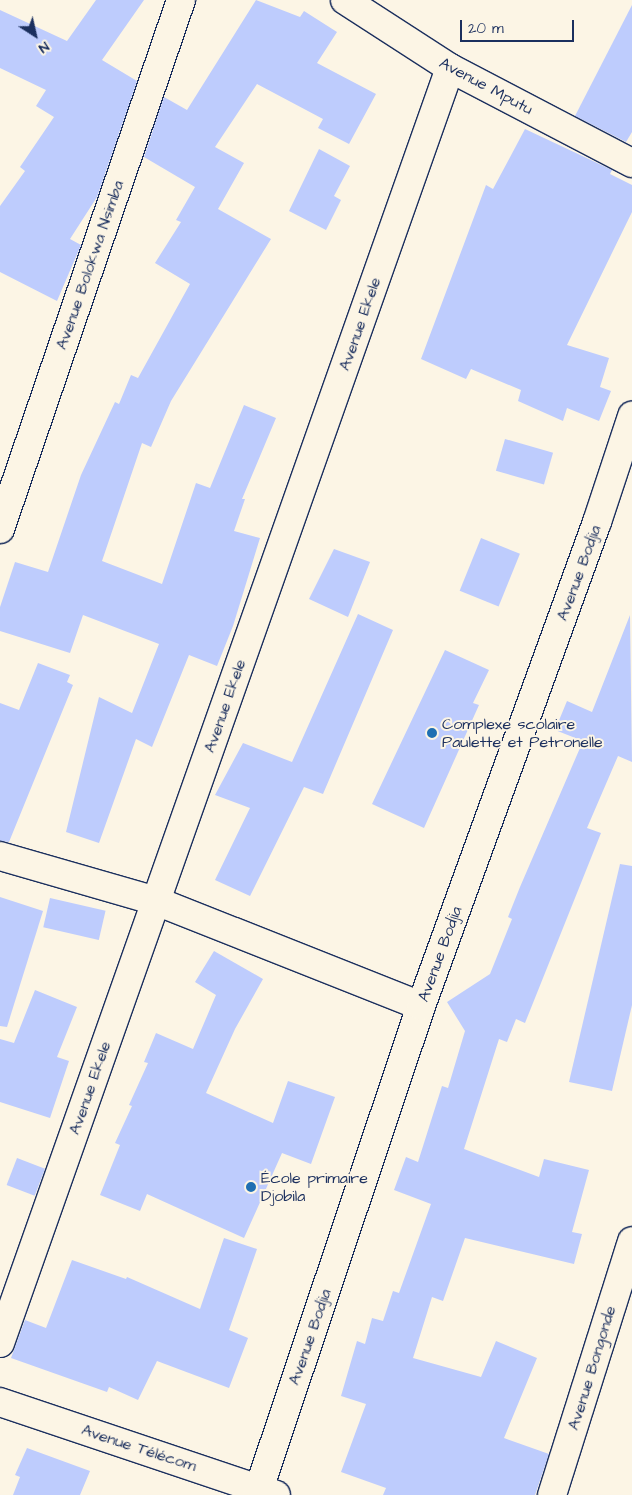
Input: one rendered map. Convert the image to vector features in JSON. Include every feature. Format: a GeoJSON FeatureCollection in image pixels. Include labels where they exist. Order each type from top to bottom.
{"type":"FeatureCollection","features":[{"type":"Feature","properties":{"kind":"street","name":"Avenue Bolokwa Nsimba"},"geometry":{"type":"LineString","coordinates":[[0,529],[181,0]]}},
{"type":"Feature","properties":{"kind":"street","name":"Avenue Mputu"},"geometry":{"type":"LineString","coordinates":[[345,0],[450,68],[632,163]]}},
{"type":"Feature","properties":{"kind":"street","name":"Avenue Ekele"},"geometry":{"type":"LineString","coordinates":[[0,1343],[450,68]]}},
{"type":"Feature","properties":{"kind":"street","name":"Avenue Bodjia"},"geometry":{"type":"LineString","coordinates":[[264,1493],[421,1006],[597,522],[632,416]]}},
{"type":"Feature","properties":{"kind":"street"},"geometry":{"type":"LineString","coordinates":[[0,856],[156,901],[421,1006]]}},
{"type":"Feature","properties":{"kind":"street","name":"Avenue Bongonde"},"geometry":{"type":"LineString","coordinates":[[552,1495],[632,1241]]}},
{"type":"Feature","properties":{"kind":"street","name":"Avenue Télécom"},"geometry":{"type":"LineString","coordinates":[[0,1402],[264,1493]]}},
{"type":"Feature","properties":{"kind":"building"},"geometry":{"type":"Polygon","coordinates":[[[96,0],[144,0],[102,60],[137,81],[97,197],[70,239],[81,245],[57,301],[0,272],[0,206],[25,171],[20,167],[54,117],[36,106],[46,90],[0,68],[0,10],[67,41],[96,0]]]}},
{"type":"Feature","properties":{"kind":"building"},"geometry":{"type":"Polygon","coordinates":[[[256,0],[300,17],[304,11],[337,32],[317,63],[376,94],[349,144],[318,128],[323,119],[257,84],[215,147],[244,163],[218,209],[271,239],[171,401],[151,447],[142,443],[102,561],[162,584],[196,483],[210,488],[244,405],[276,418],[242,499],[245,499],[234,531],[260,538],[233,626],[217,666],[189,655],[152,747],[136,739],[99,843],[66,832],[99,697],[132,713],[159,644],[83,615],[70,653],[0,631],[0,607],[15,562],[48,572],[81,475],[115,402],[119,404],[131,375],[138,378],[190,284],[155,263],[181,222],[176,220],[195,187],[144,157],[164,97],[187,110],[256,0]]]}},
{"type":"Feature","properties":{"kind":"building"},"geometry":{"type":"Polygon","coordinates":[[[632,5],[632,132],[626,142],[575,116],[632,5]]]}},
{"type":"Feature","properties":{"kind":"building"},"geometry":{"type":"Polygon","coordinates":[[[525,129],[612,170],[610,174],[632,185],[632,212],[567,345],[609,358],[600,387],[611,391],[599,421],[567,408],[563,421],[518,401],[521,390],[471,369],[466,379],[421,359],[486,185],[493,189],[525,129]]]}},
{"type":"Feature","properties":{"kind":"building"},"geometry":{"type":"Polygon","coordinates":[[[319,149],[350,166],[334,196],[341,200],[326,230],[289,211],[319,149]]]}},
{"type":"Feature","properties":{"kind":"building"},"geometry":{"type":"Polygon","coordinates":[[[505,439],[553,453],[544,485],[496,471],[505,439]]]}},
{"type":"Feature","properties":{"kind":"building"},"geometry":{"type":"Polygon","coordinates":[[[481,538],[520,554],[499,607],[460,591],[481,538]]]}},
{"type":"Feature","properties":{"kind":"building"},"geometry":{"type":"Polygon","coordinates":[[[334,549],[370,562],[348,617],[309,599],[334,549]]]}},
{"type":"Feature","properties":{"kind":"building"},"geometry":{"type":"Polygon","coordinates":[[[358,614],[393,630],[323,794],[304,787],[250,896],[215,880],[250,808],[215,795],[243,743],[292,762],[358,614]]]}},
{"type":"Feature","properties":{"kind":"building"},"geometry":{"type":"Polygon","coordinates":[[[630,615],[632,762],[618,756],[587,828],[601,833],[525,1023],[516,1019],[507,1042],[499,1039],[464,1149],[539,1177],[544,1159],[589,1170],[572,1232],[582,1234],[574,1264],[465,1238],[443,1301],[432,1297],[413,1358],[481,1377],[496,1341],[537,1358],[504,1438],[549,1454],[535,1495],[383,1495],[386,1488],[341,1472],[366,1404],[341,1396],[357,1341],[365,1344],[372,1318],[383,1321],[393,1291],[399,1293],[431,1204],[394,1190],[406,1157],[418,1162],[442,1086],[448,1088],[465,1031],[447,1002],[490,974],[512,919],[508,917],[583,741],[555,730],[567,701],[592,712],[630,615]]]}},
{"type":"Feature","properties":{"kind":"building"},"geometry":{"type":"Polygon","coordinates":[[[445,650],[489,670],[473,703],[479,705],[424,828],[372,804],[445,650]]]}},
{"type":"Feature","properties":{"kind":"building"},"geometry":{"type":"Polygon","coordinates":[[[38,663],[70,675],[67,682],[73,685],[9,842],[0,841],[0,703],[19,710],[38,663]]]}},
{"type":"Feature","properties":{"kind":"building"},"geometry":{"type":"Polygon","coordinates":[[[620,864],[632,866],[632,1005],[612,1091],[569,1082],[620,864]]]}},
{"type":"Feature","properties":{"kind":"building"},"geometry":{"type":"Polygon","coordinates":[[[0,897],[43,911],[7,1027],[0,1026],[0,897]]]}},
{"type":"Feature","properties":{"kind":"building"},"geometry":{"type":"Polygon","coordinates":[[[50,898],[106,911],[99,940],[43,927],[50,898]]]}},
{"type":"Feature","properties":{"kind":"building"},"geometry":{"type":"Polygon","coordinates":[[[214,951],[263,979],[235,1029],[206,1093],[273,1123],[288,1081],[335,1097],[311,1164],[282,1153],[244,1238],[147,1194],[140,1211],[100,1195],[120,1145],[115,1143],[132,1106],[129,1105],[148,1063],[144,1062],[156,1033],[193,1049],[216,995],[195,982],[214,951]]]}},
{"type":"Feature","properties":{"kind":"building"},"geometry":{"type":"Polygon","coordinates":[[[35,990],[77,1007],[57,1057],[69,1061],[50,1118],[0,1102],[0,1039],[14,1043],[35,990]]]}},
{"type":"Feature","properties":{"kind":"building"},"geometry":{"type":"Polygon","coordinates":[[[17,1158],[45,1169],[35,1196],[7,1185],[17,1158]]]}},
{"type":"Feature","properties":{"kind":"building"},"geometry":{"type":"Polygon","coordinates":[[[224,1238],[257,1249],[229,1330],[248,1338],[229,1388],[157,1361],[138,1400],[109,1387],[107,1392],[11,1358],[25,1320],[46,1328],[72,1260],[126,1279],[127,1277],[200,1309],[224,1238]]]}},
{"type":"Feature","properties":{"kind":"building"},"geometry":{"type":"Polygon","coordinates":[[[27,1448],[90,1471],[80,1495],[13,1495],[20,1477],[15,1475],[27,1448]]]}},
{"type":"Feature","properties":{"kind":"place","name":"Complexe scolaire Paulette et Petronelle"},"geometry":{"type":"Point","coordinates":[432,733]}},
{"type":"Feature","properties":{"kind":"place","name":"École primaire Djobila"},"geometry":{"type":"Point","coordinates":[251,1187]}}]}
